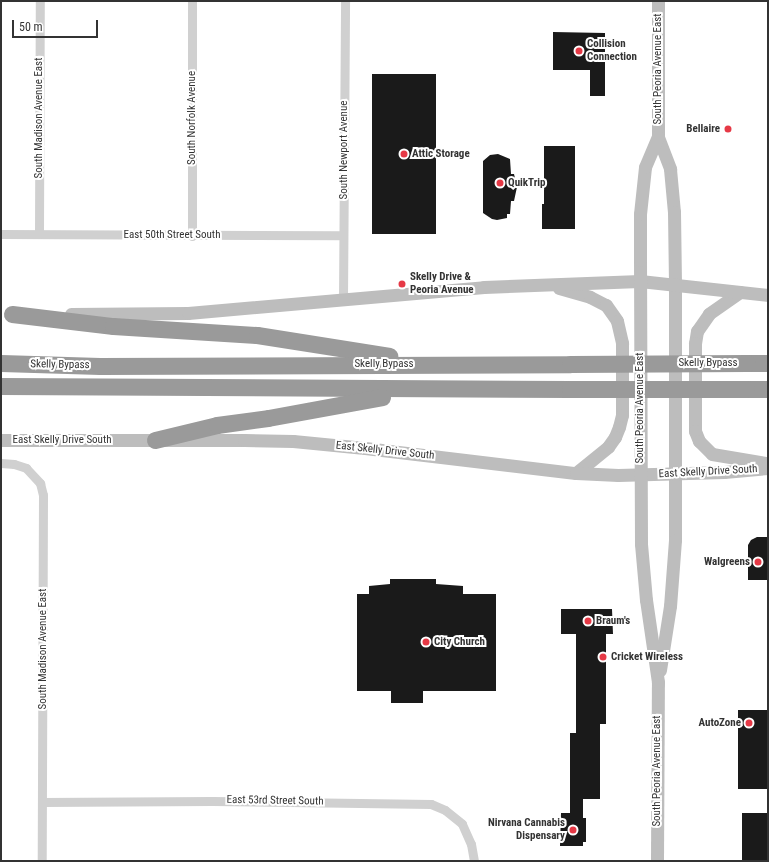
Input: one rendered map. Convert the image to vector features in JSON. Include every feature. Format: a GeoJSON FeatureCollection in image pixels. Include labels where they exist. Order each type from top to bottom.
{"type":"FeatureCollection","features":[{"type":"Feature","properties":{"kind":"highway"},"geometry":{"type":"LineString","coordinates":[[6,313],[113,326],[257,335],[440,364]]}},
{"type":"Feature","properties":{"kind":"highway","name":"Skelly Bypass"},"geometry":{"type":"LineString","coordinates":[[1,363],[100,366],[768,363]]}},
{"type":"Feature","properties":{"kind":"highway","name":"Skelly Bypass"},"geometry":{"type":"LineString","coordinates":[[1,386],[421,389],[768,389]]}},
{"type":"Feature","properties":{"kind":"highway"},"geometry":{"type":"LineString","coordinates":[[156,440],[217,425],[268,418],[421,389]]}},
{"type":"Feature","properties":{"kind":"main road","name":"South Peoria Avenue East"},"geometry":{"type":"LineString","coordinates":[[658,1],[658,137],[670,169],[674,212],[675,284],[675,540],[671,598],[658,682]]}},
{"type":"Feature","properties":{"kind":"main road","name":"South Peoria Avenue East"},"geometry":{"type":"LineString","coordinates":[[657,861],[658,682],[643,568],[640,475],[640,214],[645,167],[658,137]]}},
{"type":"Feature","properties":{"kind":"main road"},"geometry":{"type":"LineString","coordinates":[[6,313],[188,313],[484,287],[640,281],[768,295]]}},
{"type":"Feature","properties":{"kind":"main road"},"geometry":{"type":"LineString","coordinates":[[548,285],[599,300],[613,312],[620,332],[622,407],[619,428],[608,447],[576,473]]}},
{"type":"Feature","properties":{"kind":"main road"},"geometry":{"type":"LineString","coordinates":[[740,292],[709,314],[697,331],[695,343],[695,431],[699,441],[712,454],[768,464]]}},
{"type":"Feature","properties":{"kind":"main road","name":"East Skelly Drive South"},"geometry":{"type":"LineString","coordinates":[[1,440],[293,441],[576,473],[640,475],[768,468]]}},
{"type":"Feature","properties":{"kind":"street","name":"South Madison Avenue East"},"geometry":{"type":"LineString","coordinates":[[39,234],[40,1]]}},
{"type":"Feature","properties":{"kind":"street","name":"South Norfolk Avenue"},"geometry":{"type":"LineString","coordinates":[[192,1],[192,236]]}},
{"type":"Feature","properties":{"kind":"street","name":"South Newport Avenue"},"geometry":{"type":"LineString","coordinates":[[343,299],[345,1]]}},
{"type":"Feature","properties":{"kind":"street","name":"East 50th Street South"},"geometry":{"type":"LineString","coordinates":[[1,234],[192,236],[343,235]]}},
{"type":"Feature","properties":{"kind":"street","name":"South Madison Avenue East"},"geometry":{"type":"LineString","coordinates":[[1,463],[14,464],[26,468],[40,483],[43,495],[42,861]]}},
{"type":"Feature","properties":{"kind":"street","name":"East 53rd Street South"},"geometry":{"type":"LineString","coordinates":[[42,802],[420,802],[431,804],[445,810],[462,824],[472,844],[474,861]]}},
{"type":"Feature","properties":{"kind":"building","name":"Collision Connection"},"geometry":{"type":"Polygon","coordinates":[[[553,32],[605,33],[605,96],[590,96],[590,70],[553,70],[553,32]]]}},
{"type":"Feature","properties":{"kind":"building","name":"Attic Storage"},"geometry":{"type":"Polygon","coordinates":[[[372,74],[436,74],[436,234],[372,234],[372,74]]]}},
{"type":"Feature","properties":{"kind":"building","name":"QuikTrip"},"geometry":{"type":"Polygon","coordinates":[[[544,146],[575,146],[575,229],[542,229],[542,204],[544,204],[544,146]]]}},
{"type":"Feature","properties":{"kind":"building","name":"QuikTrip"},"geometry":{"type":"Polygon","coordinates":[[[498,154],[510,159],[511,174],[514,174],[517,187],[514,201],[511,201],[510,214],[507,214],[507,218],[497,220],[492,219],[483,213],[483,161],[490,155],[498,154]]]}},
{"type":"Feature","properties":{"kind":"building","name":"Walgreens"},"geometry":{"type":"Polygon","coordinates":[[[757,537],[768,537],[768,580],[748,580],[748,545],[751,540],[757,537]]]}},
{"type":"Feature","properties":{"kind":"building","name":"City Church"},"geometry":{"type":"Polygon","coordinates":[[[390,579],[436,579],[436,584],[463,586],[463,594],[496,594],[496,691],[423,691],[423,703],[391,703],[391,691],[357,691],[357,594],[369,594],[369,586],[390,584],[390,579]]]}},
{"type":"Feature","properties":{"kind":"building"},"geometry":{"type":"Polygon","coordinates":[[[561,609],[612,609],[613,634],[606,634],[606,724],[600,724],[600,799],[583,799],[583,818],[586,818],[586,842],[583,842],[583,846],[560,846],[561,813],[570,813],[570,733],[576,733],[576,634],[561,634],[561,609]]]}},
{"type":"Feature","properties":{"kind":"building"},"geometry":{"type":"Polygon","coordinates":[[[738,710],[768,710],[768,789],[738,789],[738,710]]]}},
{"type":"Feature","properties":{"kind":"building"},"geometry":{"type":"Polygon","coordinates":[[[742,813],[768,813],[768,861],[742,861],[742,813]]]}},
{"type":"Feature","properties":{"kind":"place","name":"Collision Connection"},"geometry":{"type":"Point","coordinates":[579,51]}},
{"type":"Feature","properties":{"kind":"place","name":"Bellaire"},"geometry":{"type":"Point","coordinates":[728,129]}},
{"type":"Feature","properties":{"kind":"place","name":"Attic Storage"},"geometry":{"type":"Point","coordinates":[404,154]}},
{"type":"Feature","properties":{"kind":"place","name":"QuikTrip"},"geometry":{"type":"Point","coordinates":[500,183]}},
{"type":"Feature","properties":{"kind":"place","name":"Skelly Drive & Peoria Avenue"},"geometry":{"type":"Point","coordinates":[402,284]}},
{"type":"Feature","properties":{"kind":"place","name":"Walgreens"},"geometry":{"type":"Point","coordinates":[758,562]}},
{"type":"Feature","properties":{"kind":"place","name":"Braum's"},"geometry":{"type":"Point","coordinates":[588,621]}},
{"type":"Feature","properties":{"kind":"place","name":"City Church"},"geometry":{"type":"Point","coordinates":[426,642]}},
{"type":"Feature","properties":{"kind":"place","name":"Cricket Wireless"},"geometry":{"type":"Point","coordinates":[603,657]}},
{"type":"Feature","properties":{"kind":"place","name":"AutoZone"},"geometry":{"type":"Point","coordinates":[749,723]}},
{"type":"Feature","properties":{"kind":"place","name":"Nirvana Cannabis Dispensary"},"geometry":{"type":"Point","coordinates":[573,830]}}]}
